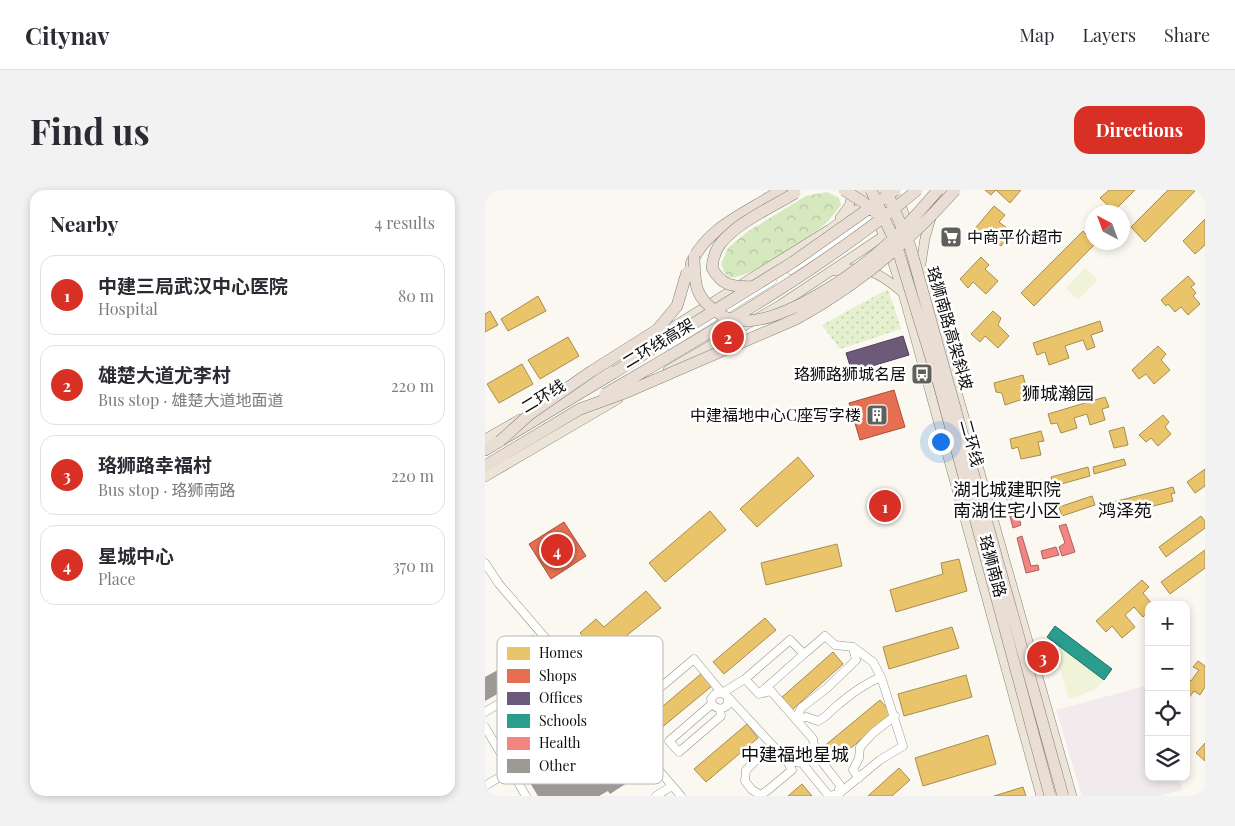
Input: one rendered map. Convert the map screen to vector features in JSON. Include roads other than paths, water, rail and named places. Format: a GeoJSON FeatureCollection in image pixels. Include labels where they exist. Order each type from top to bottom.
{"type":"FeatureCollection","features":[{"type":"Feature","properties":{"kind":"highway"},"geometry":{"type":"LineString","coordinates":[[500,440],[530,414],[591,371],[657,330],[677,306],[687,272],[703,243],[712,233],[781,190]]}},
{"type":"Feature","properties":{"kind":"highway"},"geometry":{"type":"LineString","coordinates":[[749,289],[722,282],[712,268],[714,254],[720,243],[735,229],[795,192],[803,190]]}},
{"type":"Feature","properties":{"kind":"highway"},"geometry":{"type":"LineString","coordinates":[[844,190],[863,202],[887,232]]}},
{"type":"Feature","properties":{"kind":"highway","name":"二环线"},"geometry":{"type":"LineString","coordinates":[[871,190],[887,232],[896,244],[939,384],[1050,796]]}},
{"type":"Feature","properties":{"kind":"highway","name":"珞狮南路高架斜坡"},"geometry":{"type":"LineString","coordinates":[[885,190],[910,246],[1063,796]]}},
{"type":"Feature","properties":{"kind":"highway","name":"二环线高架"},"geometry":{"type":"LineString","coordinates":[[485,466],[802,275],[890,213],[917,190]]}},
{"type":"Feature","properties":{"kind":"highway"},"geometry":{"type":"LineString","coordinates":[[695,256],[695,284],[702,299],[710,308],[722,316],[735,320],[761,319],[803,303],[842,280],[885,247],[939,190]]}},
{"type":"Feature","properties":{"kind":"highway"},"geometry":{"type":"LineString","coordinates":[[580,409],[627,392],[796,319],[820,306],[861,279],[898,249],[955,190]]}},
{"type":"Feature","properties":{"kind":"highway","name":"二环线"},"geometry":{"type":"LineString","coordinates":[[485,450],[749,289],[896,193]]}},
{"type":"Feature","properties":{"kind":"main road"},"geometry":{"type":"LineString","coordinates":[[830,229],[849,206],[854,190]]}},
{"type":"Feature","properties":{"kind":"main road","name":"珞狮南路"},"geometry":{"type":"LineString","coordinates":[[861,190],[874,215],[887,232],[1041,796]]}},
{"type":"Feature","properties":{"kind":"main road"},"geometry":{"type":"LineString","coordinates":[[485,439],[598,374],[830,229],[885,190]]}},
{"type":"Feature","properties":{"kind":"main road"},"geometry":{"type":"LineString","coordinates":[[485,476],[780,305],[907,220],[944,190]]}},
{"type":"Feature","properties":{"kind":"main road"},"geometry":{"type":"LineString","coordinates":[[921,264],[927,226],[944,190]]}},
{"type":"Feature","properties":{"kind":"main road","name":"珞狮南路"},"geometry":{"type":"LineString","coordinates":[[896,193],[921,264],[1072,796]]}},
{"type":"Feature","properties":{"kind":"main road"},"geometry":{"type":"LineString","coordinates":[[830,272],[861,268],[877,273],[889,280],[903,293]]}},
{"type":"Feature","properties":{"kind":"street"},"geometry":{"type":"LineString","coordinates":[[485,454],[668,346],[814,255],[874,215],[896,193],[907,190]]}},
{"type":"Feature","properties":{"kind":"street"},"geometry":{"type":"LineString","coordinates":[[485,563],[499,584],[543,636]]}},
{"type":"Feature","properties":{"kind":"street"},"geometry":{"type":"LineString","coordinates":[[759,694],[825,636],[835,645],[853,647],[873,662],[881,676],[903,746],[880,760],[837,795],[829,796],[802,763],[787,761]]}},
{"type":"Feature","properties":{"kind":"street"},"geometry":{"type":"LineString","coordinates":[[712,704],[711,699],[715,694],[725,695],[790,640],[804,654]]}},
{"type":"Feature","properties":{"kind":"street"},"geometry":{"type":"LineString","coordinates":[[795,719],[801,708],[827,688],[855,660],[853,647]]}},
{"type":"Feature","properties":{"kind":"street"},"geometry":{"type":"LineString","coordinates":[[663,685],[694,659],[787,761],[792,770],[761,795],[752,790],[745,780],[746,770],[772,745]]}},
{"type":"Feature","properties":{"kind":"street"},"geometry":{"type":"LineString","coordinates":[[795,719],[807,717],[818,721],[827,717],[838,704],[865,683],[881,676]]}},
{"type":"Feature","properties":{"kind":"street"},"geometry":{"type":"LineString","coordinates":[[745,679],[759,694]]}},
{"type":"Feature","properties":{"kind":"street"},"geometry":{"type":"LineString","coordinates":[[759,694],[771,691],[813,739],[815,752],[840,785],[837,795]]}},
{"type":"Feature","properties":{"kind":"street"},"geometry":{"type":"LineString","coordinates":[[720,709],[727,706],[725,695]]}},
{"type":"Feature","properties":{"kind":"street"},"geometry":{"type":"LineString","coordinates":[[712,704],[720,709],[721,716],[679,752],[669,741],[712,704]]}},
{"type":"Feature","properties":{"kind":"street"},"geometry":{"type":"LineString","coordinates":[[485,712],[497,705]]}},
{"type":"Feature","properties":{"kind":"street"},"geometry":{"type":"LineString","coordinates":[[859,778],[853,770],[859,758],[860,747],[873,733],[895,716]]}},
{"type":"Feature","properties":{"kind":"street"},"geometry":{"type":"LineString","coordinates":[[485,727],[497,747]]}},
{"type":"Feature","properties":{"kind":"street"},"geometry":{"type":"LineString","coordinates":[[802,763],[815,752]]}},
{"type":"Feature","properties":{"kind":"street"},"geometry":{"type":"LineString","coordinates":[[663,776],[681,796]]}},
{"type":"Feature","properties":{"kind":"street"},"geometry":{"type":"LineString","coordinates":[[485,786],[497,779]]}},
{"type":"Feature","properties":{"kind":"street"},"geometry":{"type":"LineString","coordinates":[[519,784],[526,796]]}},
{"type":"Feature","properties":{"kind":"street"},"geometry":{"type":"LineString","coordinates":[[656,796],[672,786]]}},
{"type":"Feature","properties":{"kind":"place","name":"中商平价超市"},"geometry":{"type":"Point","coordinates":[951,237]}},
{"type":"Feature","properties":{"kind":"place","name":"雄楚大道尤李村"},"geometry":{"type":"Point","coordinates":[728,337]}},
{"type":"Feature","properties":{"kind":"place","name":"珞狮路狮城名居"},"geometry":{"type":"Point","coordinates":[922,374]}},
{"type":"Feature","properties":{"kind":"place","name":"中建福地中心C座写字楼"},"geometry":{"type":"Point","coordinates":[877,415]}},
{"type":"Feature","properties":{"kind":"place","name":"中建三局武汉中心医院"},"geometry":{"type":"Point","coordinates":[885,506]}},
{"type":"Feature","properties":{"kind":"place","name":"星城中心"},"geometry":{"type":"Point","coordinates":[557,550]}},
{"type":"Feature","properties":{"kind":"place","name":"珞狮路幸福村"},"geometry":{"type":"Point","coordinates":[1043,657]}},
{"type":"Feature","properties":{"kind":"district","name":"狮城瀚园"},"geometry":{"type":"Point","coordinates":[1058,394]}},
{"type":"Feature","properties":{"kind":"district","name":"湖北城建职院 南湖住宅小区"},"geometry":{"type":"Point","coordinates":[1007,500]}},
{"type":"Feature","properties":{"kind":"district","name":"鸿泽苑"},"geometry":{"type":"Point","coordinates":[1125,511]}},
{"type":"Feature","properties":{"kind":"district","name":"中建福地星城"},"geometry":{"type":"Point","coordinates":[795,755]}}]}
